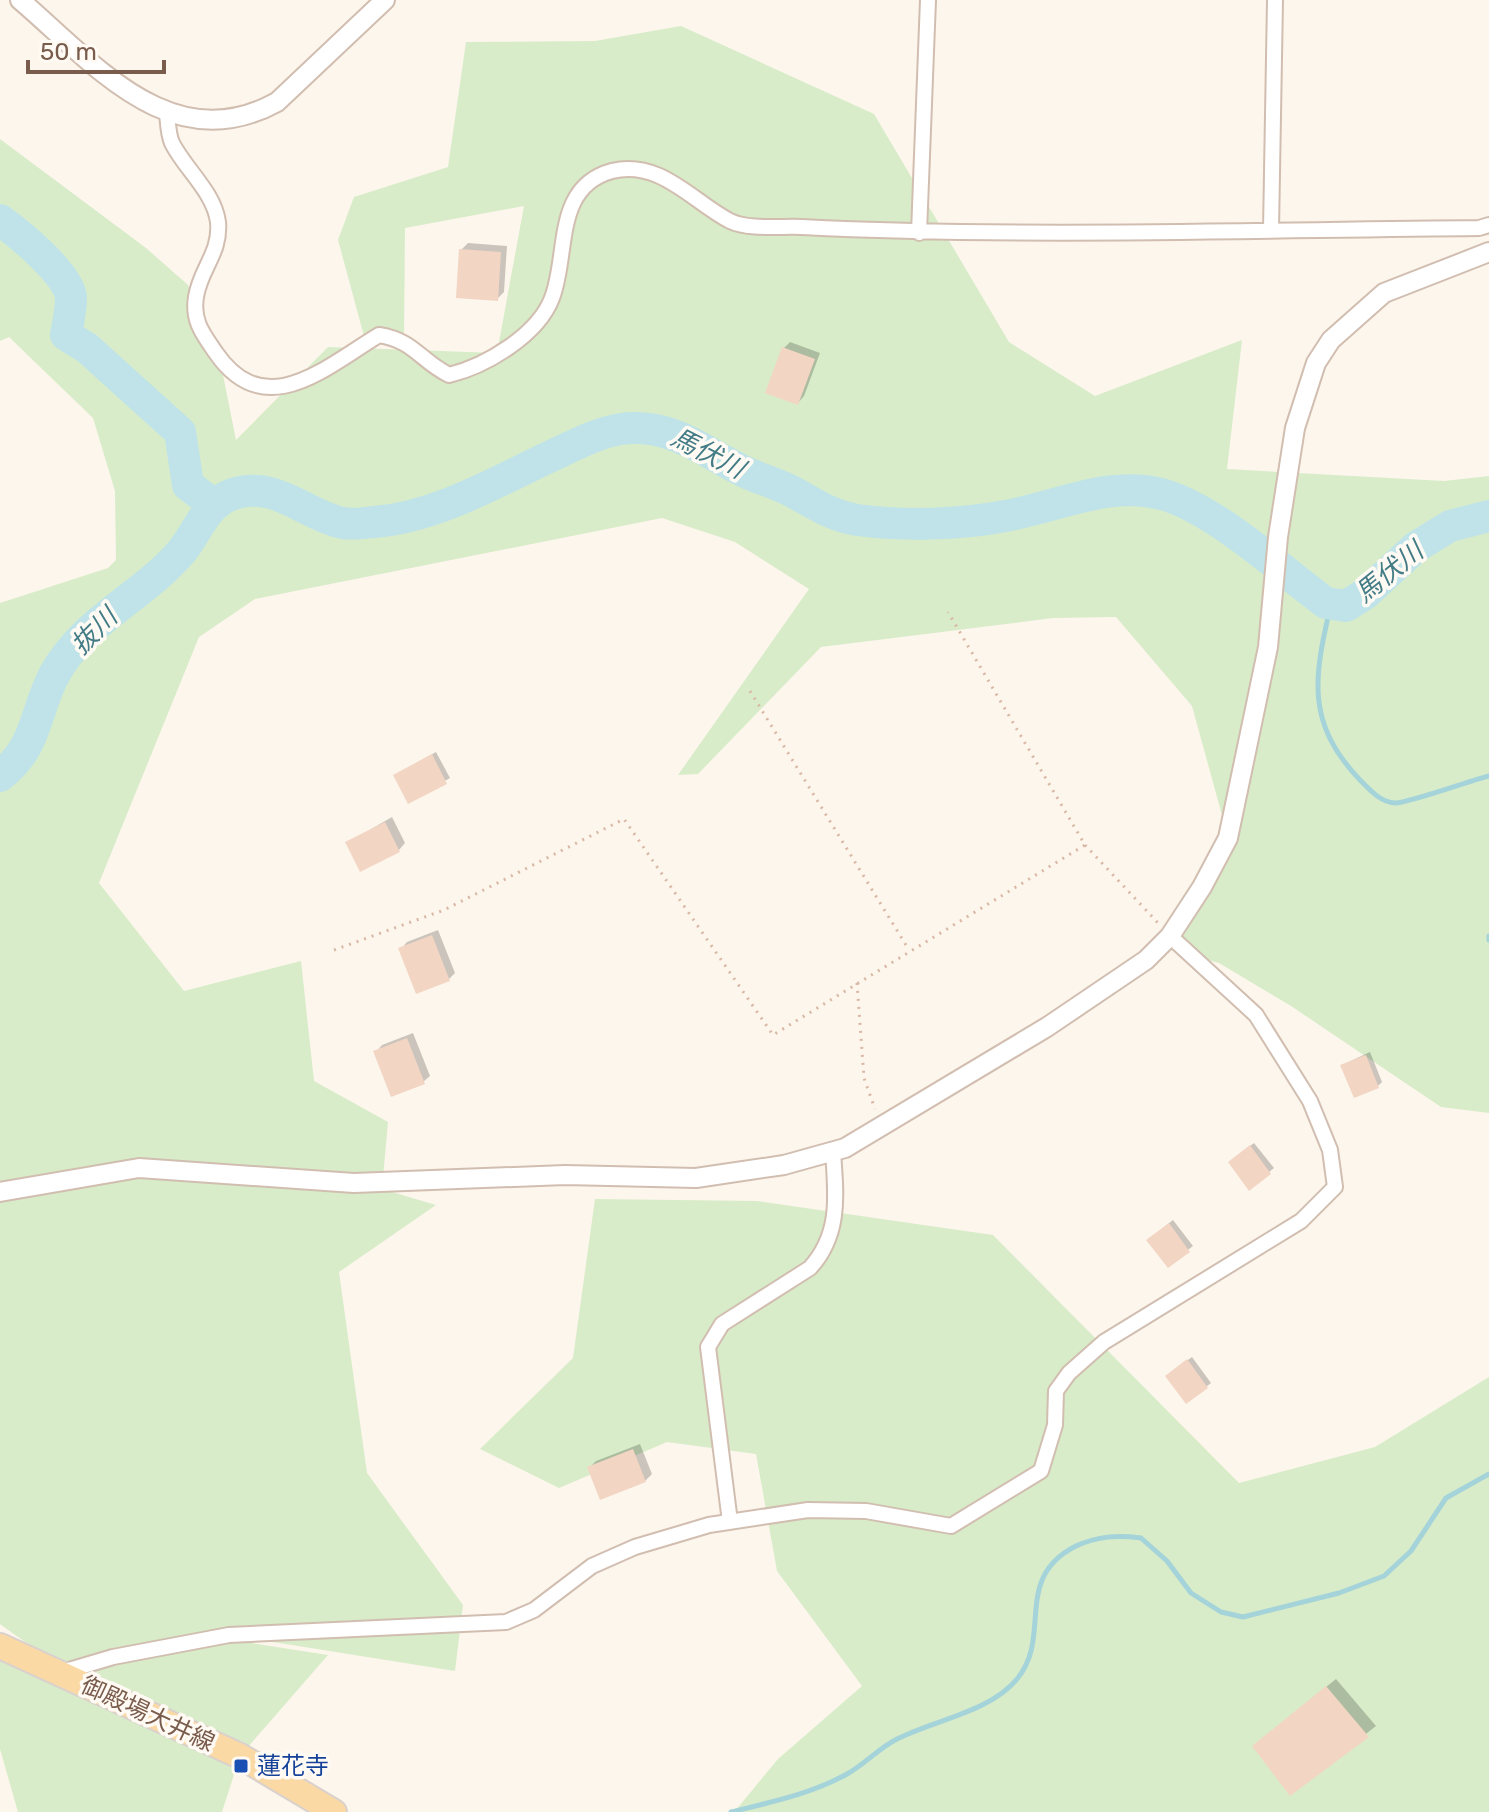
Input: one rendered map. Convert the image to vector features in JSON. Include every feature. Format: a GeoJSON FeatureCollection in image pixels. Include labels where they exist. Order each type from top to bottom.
{"type":"FeatureCollection","features":[{"type":"Feature","properties":{"kind":"main road","name":"御殿場大井線"},"geometry":{"type":"LineString","coordinates":[[0,1646],[240,1756],[334,1812]]}},
{"type":"Feature","properties":{"kind":"street"},"geometry":{"type":"LineString","coordinates":[[20,0],[136,98],[167,113],[202,120],[257,113],[294,88],[385,0]]}},
{"type":"Feature","properties":{"kind":"street"},"geometry":{"type":"LineString","coordinates":[[919,233],[928,0]]}},
{"type":"Feature","properties":{"kind":"street"},"geometry":{"type":"LineString","coordinates":[[1271,230],[1275,0]]}},
{"type":"Feature","properties":{"kind":"street"},"geometry":{"type":"LineString","coordinates":[[167,113],[171,141],[198,180],[218,219],[218,248],[196,295],[195,323],[220,360],[241,377],[264,389],[294,387],[379,335],[404,339],[430,366],[449,375],[476,369],[543,318],[553,296],[566,217],[580,191],[591,179],[624,169],[653,172],[733,223],[919,233],[1479,228],[1489,225]]}},
{"type":"Feature","properties":{"kind":"street"},"geometry":{"type":"LineString","coordinates":[[0,1192],[139,1168],[354,1183],[565,1175],[696,1178],[784,1165],[833,1152],[882,1127],[1047,1027],[1146,960],[1170,936],[1202,887],[1228,838],[1268,647],[1278,537],[1305,390],[1331,340],[1384,293],[1489,252]]}},
{"type":"Feature","properties":{"kind":"street"},"geometry":{"type":"LineString","coordinates":[[58,1673],[113,1657],[229,1635],[506,1622],[534,1610],[592,1566],[635,1547],[730,1522],[808,1510],[866,1511],[951,1526],[993,1503],[1041,1471],[1055,1425],[1056,1391],[1069,1373],[1104,1342],[1301,1221],[1335,1187],[1330,1150],[1310,1101],[1256,1015],[1170,936]]}},
{"type":"Feature","properties":{"kind":"street"},"geometry":{"type":"LineString","coordinates":[[730,1522],[708,1347],[711,1337],[722,1324],[810,1268],[821,1256],[830,1240],[836,1209],[833,1152]]}},
{"type":"Feature","properties":{"kind":"path"},"geometry":{"type":"LineString","coordinates":[[948,612],[1085,845],[1170,936]]}},
{"type":"Feature","properties":{"kind":"path"},"geometry":{"type":"LineString","coordinates":[[750,691],[910,952]]}},
{"type":"Feature","properties":{"kind":"path"},"geometry":{"type":"LineString","coordinates":[[334,950],[444,910],[624,819],[773,1035],[1085,845]]}},
{"type":"Feature","properties":{"kind":"path"},"geometry":{"type":"LineString","coordinates":[[857,983],[864,1078],[882,1127]]}},
{"type":"Feature","properties":{"kind":"green space"},"geometry":{"type":"Polygon","coordinates":[[[681,26],[874,114],[1009,342],[1095,396],[1242,340],[1227,469],[1444,481],[1489,476],[1489,1113],[1441,1107],[1291,1006],[1219,963],[1171,950],[1228,837],[1192,706],[1116,617],[1053,618],[821,647],[698,774],[678,775],[809,589],[735,542],[662,518],[255,599],[199,637],[99,883],[184,991],[301,961],[314,1081],[388,1122],[382,1189],[436,1205],[339,1272],[367,1473],[463,1605],[455,1671],[229,1635],[98,1668],[238,1641],[328,1655],[240,1756],[222,1812],[18,1812],[0,1749],[0,1643],[57,1665],[0,1624],[0,603],[108,568],[116,560],[115,491],[93,418],[9,337],[0,341],[0,139],[146,248],[188,285],[220,360],[236,440],[328,347],[497,353],[524,206],[405,228],[404,339],[364,336],[338,240],[354,197],[448,167],[466,42],[595,41],[681,26]]]}},
{"type":"Feature","properties":{"kind":"green space"},"geometry":{"type":"Polygon","coordinates":[[[595,1199],[757,1201],[993,1235],[1239,1483],[1375,1447],[1489,1377],[1489,1812],[727,1812],[735,1811],[778,1759],[862,1686],[777,1571],[756,1454],[667,1442],[559,1488],[480,1449],[573,1358],[595,1199]]]}},
{"type":"Feature","properties":{"kind":"building"},"geometry":{"type":"Polygon","coordinates":[[[459,249],[501,252],[498,301],[456,298],[459,249]]]}},
{"type":"Feature","properties":{"kind":"building"},"geometry":{"type":"Polygon","coordinates":[[[782,347],[815,359],[798,405],[765,393],[782,347]]]}},
{"type":"Feature","properties":{"kind":"building"},"geometry":{"type":"Polygon","coordinates":[[[432,754],[447,784],[408,804],[393,775],[432,754]]]}},
{"type":"Feature","properties":{"kind":"building"},"geometry":{"type":"Polygon","coordinates":[[[385,822],[400,852],[360,872],[345,842],[385,822]]]}},
{"type":"Feature","properties":{"kind":"building"},"geometry":{"type":"Polygon","coordinates":[[[432,935],[450,981],[416,994],[398,948],[432,935]]]}},
{"type":"Feature","properties":{"kind":"building"},"geometry":{"type":"Polygon","coordinates":[[[407,1038],[425,1084],[391,1097],[373,1051],[407,1038]]]}},
{"type":"Feature","properties":{"kind":"building"},"geometry":{"type":"Polygon","coordinates":[[[1366,1055],[1379,1088],[1354,1098],[1340,1065],[1366,1055]]]}},
{"type":"Feature","properties":{"kind":"building"},"geometry":{"type":"Polygon","coordinates":[[[1250,1145],[1271,1174],[1249,1191],[1228,1162],[1250,1145]]]}},
{"type":"Feature","properties":{"kind":"building"},"geometry":{"type":"Polygon","coordinates":[[[1169,1223],[1190,1252],[1168,1268],[1146,1240],[1169,1223]]]}},
{"type":"Feature","properties":{"kind":"building"},"geometry":{"type":"Polygon","coordinates":[[[1187,1359],[1208,1388],[1186,1404],[1165,1376],[1187,1359]]]}},
{"type":"Feature","properties":{"kind":"building"},"geometry":{"type":"Polygon","coordinates":[[[633,1449],[646,1482],[600,1500],[587,1467],[633,1449]]]}},
{"type":"Feature","properties":{"kind":"building"},"geometry":{"type":"Polygon","coordinates":[[[1326,1686],[1369,1737],[1290,1796],[1252,1746],[1326,1686]]]}},
{"type":"Feature","properties":{"kind":"waterway","name":"馬伏川"},"geometry":{"type":"LineString","coordinates":[[0,220],[42,255],[62,278],[71,298],[66,335],[87,348],[180,432],[188,485],[214,505]]}},
{"type":"Feature","properties":{"kind":"waterway","name":"馬伏川"},"geometry":{"type":"LineString","coordinates":[[0,776],[22,753],[54,675],[81,639],[167,567],[216,504],[233,494],[249,491],[277,495],[343,523],[397,519],[464,497],[593,437],[621,429],[639,428],[685,440],[824,509],[857,520],[950,523],[1025,512],[1104,492],[1145,491],[1165,495],[1206,514],[1227,528],[1326,603],[1346,606],[1365,594],[1416,547],[1450,526],[1489,516]]}},
{"type":"Feature","properties":{"kind":"waterway"},"geometry":{"type":"LineString","coordinates":[[1331,604],[1321,654],[1318,698],[1330,738],[1342,759],[1360,780],[1380,798],[1395,803],[1489,776]]}},
{"type":"Feature","properties":{"kind":"waterway"},"geometry":{"type":"LineString","coordinates":[[731,1812],[790,1797],[833,1781],[897,1739],[977,1707],[1006,1690],[1027,1662],[1039,1591],[1045,1574],[1057,1559],[1076,1546],[1108,1537],[1141,1538],[1167,1561],[1191,1593],[1221,1612],[1243,1617],[1339,1593],[1384,1576],[1411,1551],[1446,1498],[1489,1474]]}},
{"type":"Feature","properties":{"kind":"place","name":"蓮花寺"},"geometry":{"type":"Point","coordinates":[241,1766]}},
{"type":"Feature","properties":{"kind":"water label","name":"抜川"},"geometry":{"type":"Point","coordinates":[94,631]}}]}
